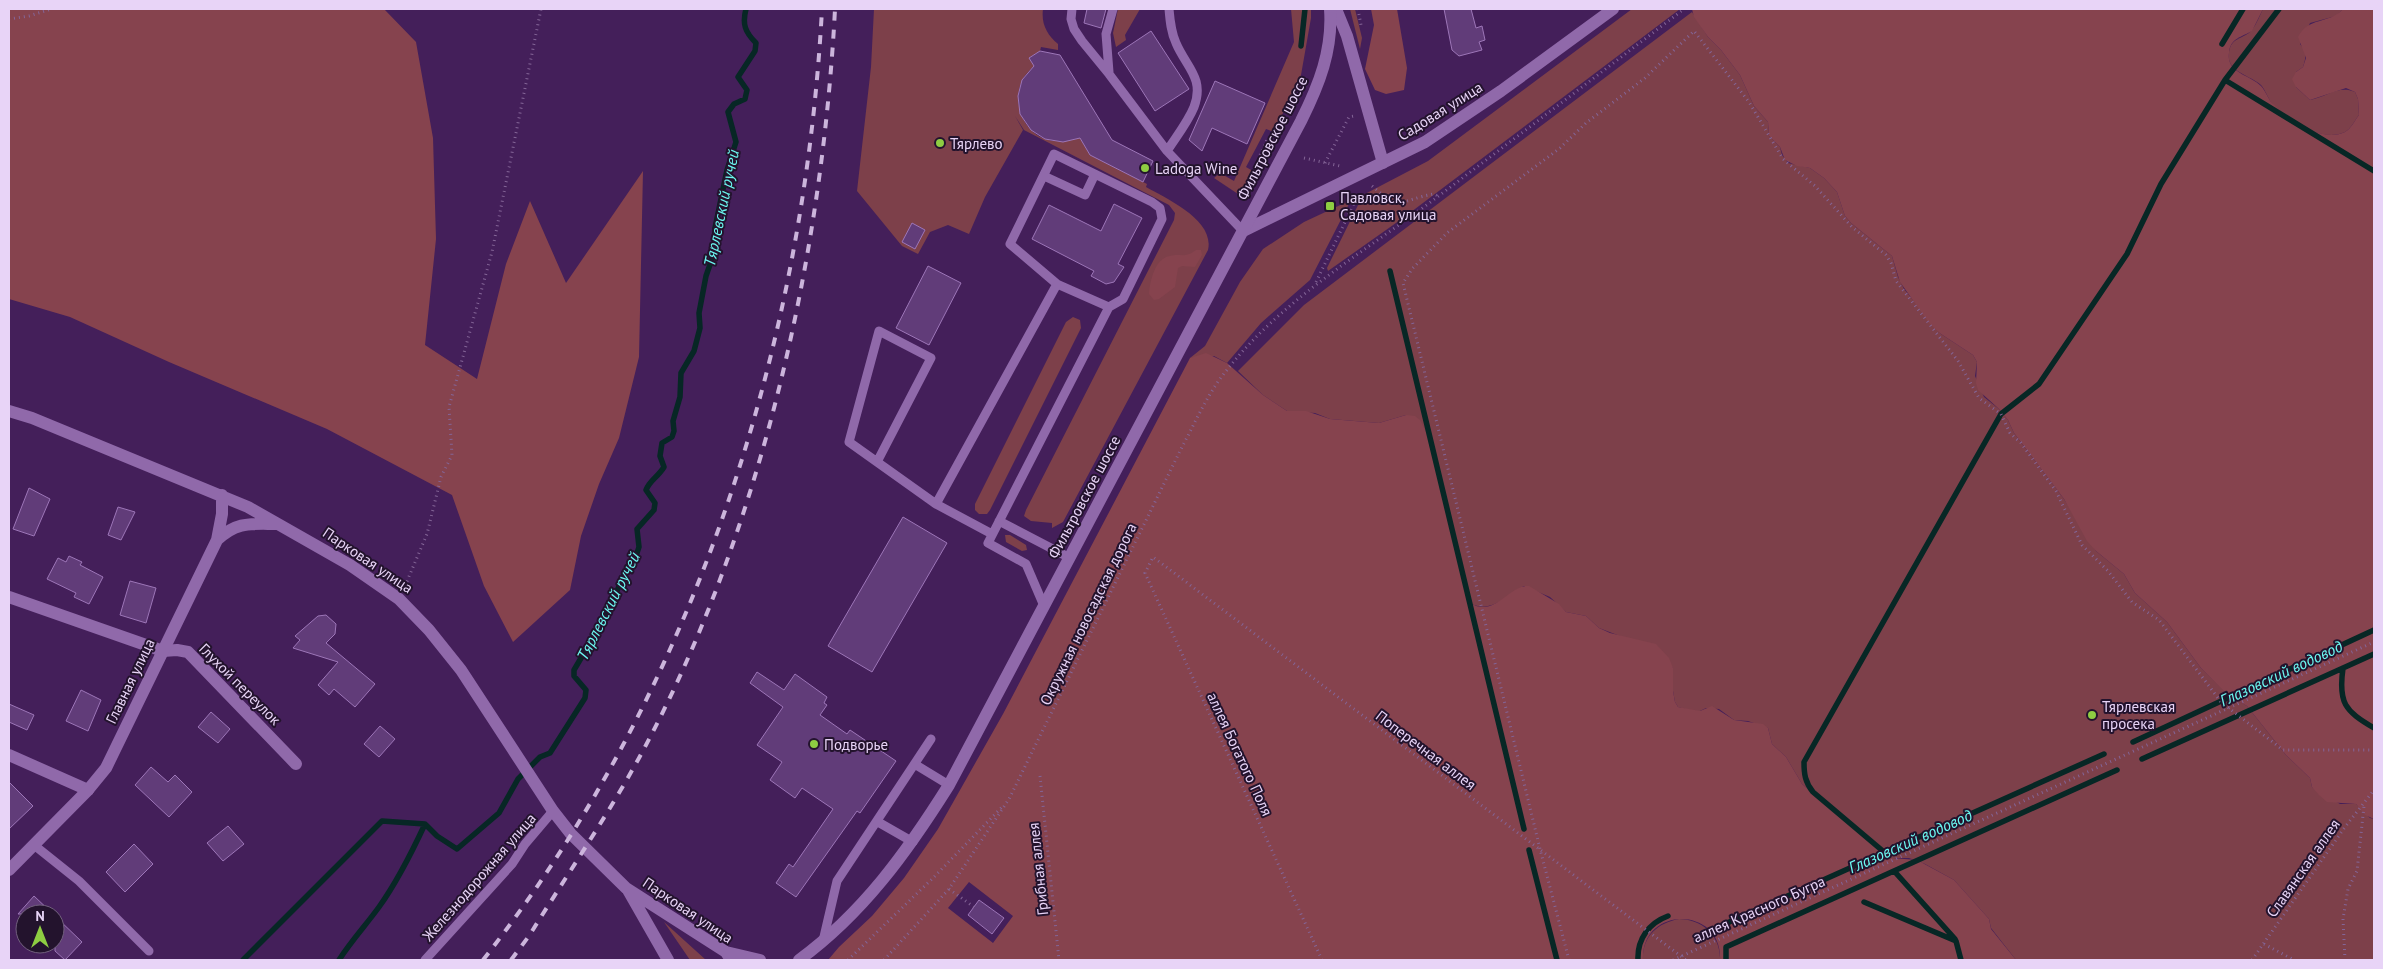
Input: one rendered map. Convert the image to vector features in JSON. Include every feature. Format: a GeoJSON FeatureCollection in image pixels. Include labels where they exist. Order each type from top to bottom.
{"type":"FeatureCollection","features":[{"type":"Feature","properties":{"kind":"main road","name":"Фильтровское шоссе"},"geometry":{"type":"LineString","coordinates":[[799,960],[823,943],[869,898],[913,842],[949,785],[1316,90],[1325,66],[1330,32],[1330,9]]}},
{"type":"Feature","properties":{"kind":"main road"},"geometry":{"type":"LineString","coordinates":[[1336,9],[1347,36],[1383,163]]}},
{"type":"Feature","properties":{"kind":"main road","name":"Садовая улица"},"geometry":{"type":"LineString","coordinates":[[1243,231],[1426,142],[1501,91],[1613,9]]}},
{"type":"Feature","properties":{"kind":"main road","name":"Парковая улица"},"geometry":{"type":"LineString","coordinates":[[9,411],[32,418],[248,506],[342,560],[400,599],[451,657],[511,744],[553,811],[571,834],[626,888],[728,956],[760,960]]}},
{"type":"Feature","properties":{"kind":"main road"},"geometry":{"type":"LineString","coordinates":[[217,540],[222,514],[222,495]]}},
{"type":"Feature","properties":{"kind":"main road","name":"Главная улица"},"geometry":{"type":"LineString","coordinates":[[9,870],[88,790],[106,768],[217,540],[226,531],[237,526],[277,524]]}},
{"type":"Feature","properties":{"kind":"main road","name":"Глухой переулок"},"geometry":{"type":"LineString","coordinates":[[9,597],[163,651],[177,650],[188,652],[296,764]]}},
{"type":"Feature","properties":{"kind":"main road"},"geometry":{"type":"LineString","coordinates":[[9,755],[88,790]]}},
{"type":"Feature","properties":{"kind":"main road","name":"Парковая улица"},"geometry":{"type":"LineString","coordinates":[[626,888],[668,960]]}},
{"type":"Feature","properties":{"kind":"lane"},"geometry":{"type":"LineString","coordinates":[[1072,9],[1071,19],[1074,29],[1167,151],[1243,231]]}},
{"type":"Feature","properties":{"kind":"lane"},"geometry":{"type":"LineString","coordinates":[[1109,74],[1106,34],[1112,9]]}},
{"type":"Feature","properties":{"kind":"lane"},"geometry":{"type":"LineString","coordinates":[[1167,151],[1194,108],[1198,87],[1195,76],[1176,44],[1170,28],[1169,9]]}},
{"type":"Feature","properties":{"kind":"lane"},"geometry":{"type":"LineString","coordinates":[[1044,606],[1026,564],[988,543],[1109,307],[1123,300],[1162,219],[1160,208],[1152,202],[1054,154],[1010,244],[1057,284],[1109,307]]}},
{"type":"Feature","properties":{"kind":"lane"},"geometry":{"type":"LineString","coordinates":[[1044,176],[1085,195],[1095,174]]}},
{"type":"Feature","properties":{"kind":"lane"},"geometry":{"type":"LineString","coordinates":[[936,504],[1057,284]]}},
{"type":"Feature","properties":{"kind":"lane"},"geometry":{"type":"LineString","coordinates":[[877,462],[931,358],[879,331],[850,442],[877,462],[936,504],[992,534]]}},
{"type":"Feature","properties":{"kind":"lane"},"geometry":{"type":"LineString","coordinates":[[999,521],[1070,558]]}},
{"type":"Feature","properties":{"kind":"lane"},"geometry":{"type":"LineString","coordinates":[[823,943],[837,881],[916,765],[931,739]]}},
{"type":"Feature","properties":{"kind":"lane"},"geometry":{"type":"LineString","coordinates":[[916,765],[949,785]]}},
{"type":"Feature","properties":{"kind":"lane","name":"Железнодорожная улица"},"geometry":{"type":"LineString","coordinates":[[425,960],[512,864],[525,844],[553,811]]}},
{"type":"Feature","properties":{"kind":"lane"},"geometry":{"type":"LineString","coordinates":[[878,822],[913,842]]}},
{"type":"Feature","properties":{"kind":"lane"},"geometry":{"type":"LineString","coordinates":[[34,845],[79,881],[149,951]]}},
{"type":"Feature","properties":{"kind":"path"},"geometry":{"type":"LineString","coordinates":[[9,19],[29,16],[51,9]]}},
{"type":"Feature","properties":{"kind":"path"},"geometry":{"type":"LineString","coordinates":[[400,599],[427,534],[441,478],[452,455],[448,407],[492,252],[541,9]]}},
{"type":"Feature","properties":{"kind":"path","name":"Окружная новосадская дорога"},"geometry":{"type":"LineString","coordinates":[[884,960],[949,889],[1009,800],[1120,571],[1208,399],[1222,376],[1270,322],[1316,283],[1345,265],[1438,196],[1684,9]]}},
{"type":"Feature","properties":{"kind":"path"},"geometry":{"type":"LineString","coordinates":[[1569,960],[1540,850],[1403,283],[1412,269],[1447,233],[1560,148],[1586,123],[1645,78],[1694,32],[1749,102],[1782,159],[1815,186],[1852,227],[1886,255],[1891,263],[1896,281],[1958,361],[1979,398],[2001,414],[2010,433],[2021,443],[2056,491],[2077,535],[2088,553],[2108,571],[2132,602],[2159,620],[2221,702],[2283,750],[2374,750]]}},
{"type":"Feature","properties":{"kind":"path"},"geometry":{"type":"LineString","coordinates":[[1304,158],[1325,163],[1349,117],[1360,115]]}},
{"type":"Feature","properties":{"kind":"path"},"geometry":{"type":"LineString","coordinates":[[1260,154],[1267,140],[1274,143]]}},
{"type":"Feature","properties":{"kind":"path"},"geometry":{"type":"LineString","coordinates":[[1372,186],[1389,200],[1396,202],[1403,203],[1434,194],[1438,196]]}},
{"type":"Feature","properties":{"kind":"path"},"geometry":{"type":"LineString","coordinates":[[1316,283],[1359,193]]}},
{"type":"Feature","properties":{"kind":"path","name":"Поперечная аллея"},"geometry":{"type":"LineString","coordinates":[[1153,557],[1686,960]]}},
{"type":"Feature","properties":{"kind":"path","name":"аллея Богатого Поля"},"geometry":{"type":"LineString","coordinates":[[1153,557],[1144,573],[1322,960]]}},
{"type":"Feature","properties":{"kind":"path","name":"аллея Красного Бугра"},"geometry":{"type":"LineString","coordinates":[[1673,960],[2374,642]]}},
{"type":"Feature","properties":{"kind":"path","name":"Грибная аллея"},"geometry":{"type":"LineString","coordinates":[[1040,776],[1059,960]]}},
{"type":"Feature","properties":{"kind":"path","name":"Славянская аллея"},"geometry":{"type":"LineString","coordinates":[[2252,960],[2374,790]]}},
{"type":"Feature","properties":{"kind":"path"},"geometry":{"type":"LineString","coordinates":[[848,960],[933,878],[1009,800]]}},
{"type":"Feature","properties":{"kind":"path"},"geometry":{"type":"LineString","coordinates":[[2345,960],[2343,919],[2348,889],[2356,871],[2364,805]]}},
{"type":"Feature","properties":{"kind":"path"},"geometry":{"type":"LineString","coordinates":[[949,889],[974,907]]}},
{"type":"Feature","properties":{"kind":"path"},"geometry":{"type":"LineString","coordinates":[[2264,944],[2294,960]]}},
{"type":"Feature","properties":{"kind":"shaded area"},"geometry":{"type":"Polygon","coordinates":[[[9,9],[384,9],[416,42],[433,138],[436,239],[425,345],[477,379],[506,264],[530,201],[566,283],[643,171],[639,357],[619,438],[599,484],[581,536],[570,590],[513,642],[484,586],[452,495],[327,429],[169,362],[70,317],[9,299],[9,9]]]}},
{"type":"Feature","properties":{"kind":"shaded area","name":"Тярлево"},"geometry":{"type":"Polygon","coordinates":[[[874,9],[1043,9],[1044,24],[1048,33],[1058,44],[1058,50],[1041,47],[1040,51],[1029,58],[1034,66],[1023,79],[1018,98],[1025,123],[1037,135],[1045,139],[1062,141],[1080,138],[1090,155],[1147,184],[1146,187],[1188,212],[1204,229],[1208,239],[1208,250],[1063,522],[1052,528],[1052,523],[1031,521],[1024,516],[1026,510],[1174,220],[1175,213],[1169,205],[1024,130],[1015,116],[1023,130],[985,197],[969,234],[948,225],[930,232],[918,254],[902,246],[857,191],[871,67],[874,9]]]}},
{"type":"Feature","properties":{"kind":"shaded area"},"geometry":{"type":"Polygon","coordinates":[[[1118,9],[1140,9],[1125,35],[1126,40],[1116,47],[1113,33],[1118,9]]]}},
{"type":"Feature","properties":{"kind":"shaded area"},"geometry":{"type":"Polygon","coordinates":[[[1291,9],[1311,9],[1301,75],[1274,132],[1266,129],[1246,167],[1258,174],[1246,194],[1238,194],[1214,178],[1220,173],[1234,181],[1294,42],[1291,9]]]}},
{"type":"Feature","properties":{"kind":"shaded area"},"geometry":{"type":"Polygon","coordinates":[[[1350,9],[1355,9],[1362,38],[1360,49],[1350,9]]]}},
{"type":"Feature","properties":{"kind":"shaded area"},"geometry":{"type":"Polygon","coordinates":[[[1371,9],[1397,9],[1407,68],[1404,90],[1386,94],[1375,90],[1365,69],[1374,25],[1371,9]]]}},
{"type":"Feature","properties":{"kind":"shaded area"},"geometry":{"type":"Polygon","coordinates":[[[1632,9],[1680,9],[1411,212],[1409,216],[1403,218],[1328,271],[1327,268],[1363,195],[1428,161],[1632,9]]]}},
{"type":"Feature","properties":{"kind":"shaded area"},"geometry":{"type":"Polygon","coordinates":[[[1692,9],[2263,9],[2252,31],[2232,44],[2229,53],[2231,65],[2240,73],[2257,82],[2272,103],[2288,118],[2317,133],[2336,135],[2349,129],[2359,115],[2358,99],[2355,92],[2346,88],[2310,100],[2296,87],[2292,79],[2296,72],[2303,67],[2306,58],[2298,37],[2302,30],[2308,26],[2331,17],[2343,9],[2374,9],[2374,819],[2365,815],[2356,804],[2327,802],[2319,795],[2312,787],[2310,778],[2286,755],[2247,706],[2228,695],[2201,668],[2167,622],[2135,593],[2124,574],[2087,541],[2064,499],[2014,433],[2008,420],[1978,390],[1976,383],[1977,362],[1973,355],[1941,334],[1929,323],[1900,282],[1892,256],[1851,223],[1845,216],[1837,192],[1824,178],[1810,168],[1797,166],[1785,160],[1780,147],[1769,136],[1768,122],[1754,106],[1740,75],[1721,50],[1708,37],[1694,17],[1692,9]]]}},
{"type":"Feature","properties":{"kind":"shaded area"},"geometry":{"type":"Polygon","coordinates":[[[2263,9],[2343,9],[2336,16],[2310,23],[2300,44],[2305,52],[2305,58],[2303,67],[2296,72],[2296,87],[2310,100],[2343,90],[2355,92],[2358,99],[2359,115],[2347,131],[2336,135],[2327,135],[2306,129],[2279,111],[2273,105],[2261,85],[2234,69],[2229,59],[2230,47],[2237,39],[2252,30],[2263,9]]]}},
{"type":"Feature","properties":{"kind":"shaded area","name":"Тярлевская просека"},"geometry":{"type":"Polygon","coordinates":[[[1692,12],[1708,37],[1721,50],[1740,75],[1754,106],[1768,122],[1769,136],[1780,147],[1782,155],[1788,163],[1810,168],[1824,178],[1837,192],[1845,216],[1851,223],[1892,256],[1898,277],[1904,289],[1941,334],[1973,355],[1977,362],[1975,376],[1984,397],[1999,409],[2008,420],[2014,433],[2064,499],[2096,551],[2124,574],[2135,593],[2167,622],[2201,668],[2229,695],[2247,706],[2286,755],[2310,778],[2312,787],[2340,804],[2356,804],[2370,818],[2374,819],[2374,960],[2016,960],[1991,928],[1989,919],[1954,880],[1925,864],[1909,858],[1892,858],[1878,849],[1802,784],[1786,757],[1772,744],[1768,728],[1748,721],[1734,720],[1719,709],[1706,708],[1700,711],[1692,711],[1678,707],[1673,691],[1673,668],[1620,636],[1599,628],[1586,616],[1566,612],[1550,597],[1524,586],[1498,603],[1483,607],[1469,602],[1406,415],[1379,423],[1330,419],[1315,413],[1287,411],[1263,395],[1238,371],[1304,305],[1692,12]]]}},
{"type":"Feature","properties":{"kind":"shaded area"},"geometry":{"type":"Polygon","coordinates":[[[1351,200],[1310,280],[1261,323],[1227,363],[1214,356],[1190,358],[1205,346],[1240,282],[1263,249],[1304,222],[1351,200]]]}},
{"type":"Feature","properties":{"kind":"shaded area"},"geometry":{"type":"Polygon","coordinates":[[[1201,250],[1202,255],[1195,267],[1182,266],[1178,268],[1175,287],[1159,299],[1154,300],[1149,294],[1152,277],[1157,265],[1170,256],[1185,255],[1201,250]]]}},
{"type":"Feature","properties":{"kind":"shaded area"},"geometry":{"type":"Polygon","coordinates":[[[1073,317],[1080,320],[1081,328],[990,510],[987,514],[979,514],[975,510],[975,504],[1066,322],[1073,317]]]}},
{"type":"Feature","properties":{"kind":"shaded area"},"geometry":{"type":"Polygon","coordinates":[[[1206,353],[1227,363],[1263,395],[1287,411],[1306,411],[1330,419],[1379,423],[1406,415],[1415,416],[1420,420],[1426,432],[1469,602],[1486,607],[1501,600],[1515,590],[1529,586],[1559,604],[1566,612],[1586,616],[1599,628],[1610,633],[1656,644],[1669,658],[1673,668],[1673,691],[1678,707],[1700,711],[1712,706],[1734,720],[1763,724],[1768,728],[1772,744],[1786,757],[1802,784],[1878,849],[1892,858],[1917,860],[1954,880],[1989,919],[1991,929],[2016,960],[1720,960],[1717,942],[1709,929],[1696,922],[1682,919],[1667,922],[1655,929],[1646,942],[1643,960],[828,960],[872,916],[904,878],[938,829],[1003,714],[1190,358],[1206,353]],[[969,882],[948,908],[993,943],[1013,916],[969,882]]]}},
{"type":"Feature","properties":{"kind":"shaded area"},"geometry":{"type":"Polygon","coordinates":[[[1005,535],[1010,535],[1026,545],[1027,550],[1022,551],[1006,542],[1005,535]]]}},
{"type":"Feature","properties":{"kind":"shaded area"},"geometry":{"type":"Polygon","coordinates":[[[1679,919],[1695,922],[1714,936],[1720,960],[1643,960],[1645,944],[1652,932],[1664,924],[1679,919]]]}},
{"type":"Feature","properties":{"kind":"shaded area"},"geometry":{"type":"Polygon","coordinates":[[[664,922],[706,960],[690,960],[664,922]]]}},
{"type":"Feature","properties":{"kind":"building"},"geometry":{"type":"Polygon","coordinates":[[[1087,9],[1106,9],[1101,28],[1084,23],[1087,9]]]}},
{"type":"Feature","properties":{"kind":"building"},"geometry":{"type":"Polygon","coordinates":[[[1444,9],[1471,9],[1476,28],[1482,26],[1485,40],[1479,42],[1482,50],[1459,56],[1452,50],[1444,9]]]}},
{"type":"Feature","properties":{"kind":"building"},"geometry":{"type":"Polygon","coordinates":[[[1151,31],[1189,89],[1155,111],[1118,53],[1151,31]]]}},
{"type":"Feature","properties":{"kind":"building"},"geometry":{"type":"Polygon","coordinates":[[[1040,51],[1060,55],[1112,140],[1153,161],[1143,182],[1090,155],[1080,138],[1063,142],[1045,139],[1031,130],[1020,114],[1018,96],[1022,80],[1034,66],[1029,58],[1040,51]]]}},
{"type":"Feature","properties":{"kind":"building"},"geometry":{"type":"Polygon","coordinates":[[[1215,81],[1265,103],[1247,144],[1212,128],[1202,151],[1189,140],[1215,81]]]}},
{"type":"Feature","properties":{"kind":"building"},"geometry":{"type":"Polygon","coordinates":[[[1114,204],[1142,218],[1118,264],[1124,267],[1114,282],[1106,284],[1091,276],[1094,271],[1032,239],[1049,205],[1101,231],[1114,204]]]}},
{"type":"Feature","properties":{"kind":"building"},"geometry":{"type":"Polygon","coordinates":[[[912,223],[925,230],[915,249],[902,242],[912,223]]]}},
{"type":"Feature","properties":{"kind":"building"},"geometry":{"type":"Polygon","coordinates":[[[928,266],[961,283],[929,345],[896,328],[928,266]]]}},
{"type":"Feature","properties":{"kind":"building"},"geometry":{"type":"Polygon","coordinates":[[[29,488],[50,499],[34,536],[13,529],[29,488]]]}},
{"type":"Feature","properties":{"kind":"building"},"geometry":{"type":"Polygon","coordinates":[[[118,507],[135,512],[121,540],[108,535],[118,507]]]}},
{"type":"Feature","properties":{"kind":"building"},"geometry":{"type":"Polygon","coordinates":[[[903,517],[947,543],[872,672],[828,646],[903,517]]]}},
{"type":"Feature","properties":{"kind":"building"},"geometry":{"type":"Polygon","coordinates":[[[69,556],[82,562],[80,565],[103,577],[89,604],[74,597],[76,593],[47,579],[58,558],[66,562],[69,556]]]}},
{"type":"Feature","properties":{"kind":"building"},"geometry":{"type":"Polygon","coordinates":[[[130,581],[156,588],[146,623],[120,615],[130,581]]]}},
{"type":"Feature","properties":{"kind":"building"},"geometry":{"type":"Polygon","coordinates":[[[326,615],[336,624],[335,634],[326,643],[375,684],[355,707],[334,689],[329,695],[318,685],[338,662],[293,648],[300,640],[295,636],[318,616],[326,615]]]}},
{"type":"Feature","properties":{"kind":"building","name":"Подворье"},"geometry":{"type":"Polygon","coordinates":[[[757,672],[784,690],[795,674],[827,697],[824,703],[827,705],[820,715],[847,734],[850,730],[896,761],[860,813],[857,811],[796,897],[776,883],[789,864],[793,867],[833,809],[802,788],[795,798],[770,780],[782,762],[757,745],[783,707],[750,683],[757,672]]]}},
{"type":"Feature","properties":{"kind":"building"},"geometry":{"type":"Polygon","coordinates":[[[81,690],[101,700],[88,731],[66,721],[81,690]]]}},
{"type":"Feature","properties":{"kind":"building"},"geometry":{"type":"Polygon","coordinates":[[[9,704],[34,715],[27,730],[9,722],[9,704]]]}},
{"type":"Feature","properties":{"kind":"building"},"geometry":{"type":"Polygon","coordinates":[[[211,712],[230,729],[218,743],[198,727],[211,712]]]}},
{"type":"Feature","properties":{"kind":"building"},"geometry":{"type":"Polygon","coordinates":[[[380,726],[395,739],[379,757],[364,744],[380,726]]]}},
{"type":"Feature","properties":{"kind":"building"},"geometry":{"type":"Polygon","coordinates":[[[151,767],[168,782],[175,775],[192,792],[169,817],[135,785],[151,767]]]}},
{"type":"Feature","properties":{"kind":"building"},"geometry":{"type":"Polygon","coordinates":[[[9,782],[33,806],[9,829],[9,782]]]}},
{"type":"Feature","properties":{"kind":"building"},"geometry":{"type":"Polygon","coordinates":[[[228,826],[244,844],[223,861],[207,843],[228,826]]]}},
{"type":"Feature","properties":{"kind":"building"},"geometry":{"type":"Polygon","coordinates":[[[134,844],[153,864],[125,892],[106,872],[134,844]]]}},
{"type":"Feature","properties":{"kind":"building"},"geometry":{"type":"Polygon","coordinates":[[[34,896],[42,904],[27,904],[34,896]]]}},
{"type":"Feature","properties":{"kind":"building"},"geometry":{"type":"Polygon","coordinates":[[[979,900],[1004,918],[992,934],[968,915],[979,900]]]}},
{"type":"Feature","properties":{"kind":"building"},"geometry":{"type":"Polygon","coordinates":[[[65,926],[82,942],[65,960],[58,954],[65,954],[65,926]]]}},
{"type":"Feature","properties":{"kind":"waterway","name":"Тярлевский ручей"},"geometry":{"type":"LineString","coordinates":[[339,960],[392,887],[425,824],[437,836],[457,849],[499,813],[518,779],[540,757],[550,753],[585,698],[586,690],[574,676],[574,670],[607,614],[623,577],[634,562],[639,547],[637,529],[654,510],[655,503],[646,490],[664,467],[660,456],[662,443],[672,437],[674,431],[673,421],[680,397],[681,373],[694,351],[700,328],[699,313],[706,276],[714,253],[715,228],[727,170],[736,142],[728,112],[734,104],[745,99],[747,90],[738,77],[755,51],[756,43],[749,35],[744,19],[746,9]]}},
{"type":"Feature","properties":{"kind":"waterway"},"geometry":{"type":"LineString","coordinates":[[1301,46],[1305,9]]}},
{"type":"Feature","properties":{"kind":"waterway"},"geometry":{"type":"LineString","coordinates":[[2222,44],[2243,9]]}},
{"type":"Feature","properties":{"kind":"waterway"},"geometry":{"type":"LineString","coordinates":[[1884,852],[1813,792],[1808,785],[1804,762],[2001,414],[2039,384],[2127,254],[2161,184],[2225,80],[2279,9]]}},
{"type":"Feature","properties":{"kind":"waterway"},"geometry":{"type":"LineString","coordinates":[[2225,80],[2374,171]]}},
{"type":"Feature","properties":{"kind":"waterway"},"geometry":{"type":"LineString","coordinates":[[1390,271],[1524,829]]}},
{"type":"Feature","properties":{"kind":"waterway","name":"Глазовский водовод"},"geometry":{"type":"LineString","coordinates":[[2133,742],[2374,630]]}},
{"type":"Feature","properties":{"kind":"waterway"},"geometry":{"type":"LineString","coordinates":[[2142,759],[2374,654]]}},
{"type":"Feature","properties":{"kind":"waterway"},"geometry":{"type":"LineString","coordinates":[[2343,668],[2342,690],[2346,705],[2356,716],[2374,728]]}},
{"type":"Feature","properties":{"kind":"waterway","name":"Глазовский водовод"},"geometry":{"type":"LineString","coordinates":[[1716,928],[2104,754]]}},
{"type":"Feature","properties":{"kind":"waterway"},"geometry":{"type":"LineString","coordinates":[[1726,960],[1726,947],[2117,770]]}},
{"type":"Feature","properties":{"kind":"waterway"},"geometry":{"type":"LineString","coordinates":[[243,960],[382,821],[425,824]]}},
{"type":"Feature","properties":{"kind":"waterway"},"geometry":{"type":"LineString","coordinates":[[1529,850],[1557,960]]}},
{"type":"Feature","properties":{"kind":"waterway"},"geometry":{"type":"LineString","coordinates":[[1895,872],[1955,939]]}},
{"type":"Feature","properties":{"kind":"waterway"},"geometry":{"type":"LineString","coordinates":[[1864,902],[1956,941],[1961,960]]}},
{"type":"Feature","properties":{"kind":"waterway"},"geometry":{"type":"LineString","coordinates":[[1638,960],[1638,952],[1645,933],[1655,923],[1668,916]]}},
{"type":"Feature","properties":{"kind":"railway"},"geometry":{"type":"LineString","coordinates":[[483,960],[557,856],[622,746],[678,631],[725,511],[762,388],[791,263],[811,136],[822,9]]}},
{"type":"Feature","properties":{"kind":"railway"},"geometry":{"type":"LineString","coordinates":[[511,960],[529,936],[585,848],[639,758],[682,672],[719,583],[751,490],[778,394],[799,298],[816,201],[828,104],[835,9]]}},
{"type":"Feature","properties":{"kind":"place","name":"Тярлево"},"geometry":{"type":"Point","coordinates":[940,143]}},
{"type":"Feature","properties":{"kind":"place","name":"Ladoga Wine"},"geometry":{"type":"Point","coordinates":[1145,168]}},
{"type":"Feature","properties":{"kind":"place","name":"Павловск, Садовая улица"},"geometry":{"type":"Point","coordinates":[1330,206]}},
{"type":"Feature","properties":{"kind":"place","name":"Тярлевская просека"},"geometry":{"type":"Point","coordinates":[2092,715]}},
{"type":"Feature","properties":{"kind":"place","name":"Подворье"},"geometry":{"type":"Point","coordinates":[814,744]}}]}
